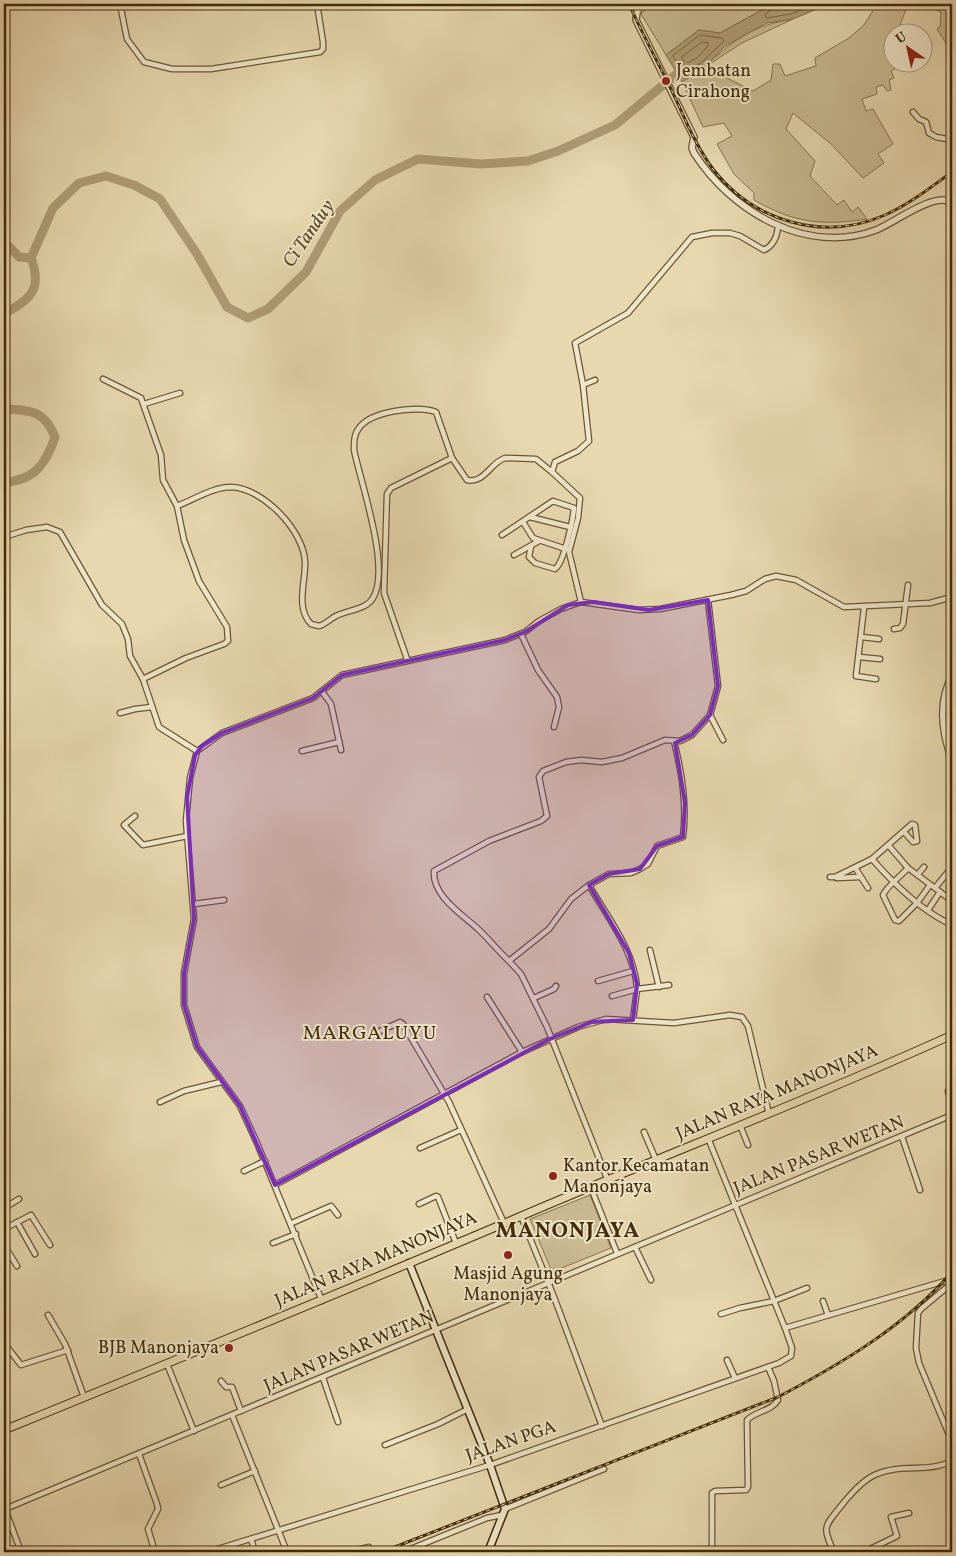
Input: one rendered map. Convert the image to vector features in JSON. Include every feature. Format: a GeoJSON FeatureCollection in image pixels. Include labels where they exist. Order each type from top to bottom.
{"type":"FeatureCollection","features":[{"type":"Feature","properties":{"kind":"main road","name":"JALAN RAYA MANONJAYA"},"geometry":{"type":"LineString","coordinates":[[4,1430],[168,1364],[245,1330],[322,1301],[456,1243],[769,1114],[952,1035]]}},
{"type":"Feature","properties":{"kind":"main road"},"geometry":{"type":"LineString","coordinates":[[409,1263],[490,1465],[503,1512],[488,1552]]}},
{"type":"Feature","properties":{"kind":"street"},"geometry":{"type":"LineString","coordinates":[[120,4],[127,39],[144,62],[172,69],[211,69],[320,52],[323,49],[323,42],[317,4]]}},
{"type":"Feature","properties":{"kind":"street"},"geometry":{"type":"LineString","coordinates":[[642,4],[636,12],[636,20],[694,137],[692,148],[694,153],[722,189],[749,210],[778,227],[811,235],[840,236],[874,230],[895,222],[932,201],[943,199],[952,202]]}},
{"type":"Feature","properties":{"kind":"street"},"geometry":{"type":"LineString","coordinates":[[913,112],[919,119],[926,122],[929,133],[936,137],[952,140]]}},
{"type":"Feature","properties":{"kind":"street"},"geometry":{"type":"LineString","coordinates":[[552,472],[555,462],[578,451],[589,441],[583,385],[576,354],[576,341],[628,313],[692,236],[730,233],[740,236],[764,250],[770,247],[777,235],[778,227]]}},
{"type":"Feature","properties":{"kind":"street"},"geometry":{"type":"LineString","coordinates":[[103,379],[138,395],[144,404],[161,455],[163,480],[177,506],[184,540],[199,581],[228,627],[228,641],[143,680]]}},
{"type":"Feature","properties":{"kind":"street"},"geometry":{"type":"LineString","coordinates":[[583,385],[595,380]]}},
{"type":"Feature","properties":{"kind":"street"},"geometry":{"type":"LineString","coordinates":[[144,404],[180,393]]}},
{"type":"Feature","properties":{"kind":"street"},"geometry":{"type":"LineString","coordinates":[[177,506],[217,490],[232,487],[271,505],[298,536],[305,561],[302,596],[306,618],[311,624],[323,625],[336,616],[366,605],[373,599],[377,590],[376,540],[354,450],[358,428],[370,419],[378,416],[415,407],[427,408],[436,412],[452,458],[463,476],[469,481],[481,477],[501,459],[536,458],[580,498],[578,518],[569,552],[581,602]]}},
{"type":"Feature","properties":{"kind":"street"},"geometry":{"type":"LineString","coordinates":[[407,659],[384,593],[387,494],[391,488],[452,458]]}},
{"type":"Feature","properties":{"kind":"street"},"geometry":{"type":"LineString","coordinates":[[502,535],[550,502],[559,501],[574,508],[560,565],[555,569],[533,562],[529,556],[531,546]]}},
{"type":"Feature","properties":{"kind":"street"},"geometry":{"type":"LineString","coordinates":[[530,517],[570,527]]}},
{"type":"Feature","properties":{"kind":"street"},"geometry":{"type":"LineString","coordinates":[[522,522],[533,538],[564,548],[569,552]]}},
{"type":"Feature","properties":{"kind":"street"},"geometry":{"type":"LineString","coordinates":[[4,537],[26,530],[47,527],[60,532],[102,604],[122,624],[128,639],[130,656],[143,680],[159,727],[197,750]]}},
{"type":"Feature","properties":{"kind":"street"},"geometry":{"type":"LineString","coordinates":[[521,551],[514,556],[539,541]]}},
{"type":"Feature","properties":{"kind":"street"},"geometry":{"type":"LineString","coordinates":[[322,1301],[292,1223],[240,1106],[196,1048],[184,1005],[184,973],[191,944],[194,904],[186,836],[187,797],[197,750],[222,733],[285,710],[323,693],[331,683],[342,675],[522,634],[548,615],[581,602],[648,610],[708,600],[746,590],[765,579],[776,576],[796,580],[837,605],[864,608],[930,603],[952,597]]}},
{"type":"Feature","properties":{"kind":"street"},"geometry":{"type":"LineString","coordinates":[[894,630],[901,627],[908,585]]}},
{"type":"Feature","properties":{"kind":"street"},"geometry":{"type":"LineString","coordinates":[[377,590],[384,593]]}},
{"type":"Feature","properties":{"kind":"street"},"geometry":{"type":"LineString","coordinates":[[608,1181],[550,1039],[547,1026],[521,974],[480,930],[451,907],[436,883],[434,871],[482,844],[541,821],[547,816],[539,777],[543,771],[581,760],[602,762],[622,758],[665,740],[687,739],[710,715],[718,686],[708,600]]}},
{"type":"Feature","properties":{"kind":"street"},"geometry":{"type":"LineString","coordinates":[[864,608],[857,677],[876,679]]}},
{"type":"Feature","properties":{"kind":"street"},"geometry":{"type":"LineString","coordinates":[[522,634],[535,664],[557,697],[559,707],[554,727]]}},
{"type":"Feature","properties":{"kind":"street"},"geometry":{"type":"LineString","coordinates":[[862,637],[880,639]]}},
{"type":"Feature","properties":{"kind":"street"},"geometry":{"type":"LineString","coordinates":[[859,658],[880,658]]}},
{"type":"Feature","properties":{"kind":"street"},"geometry":{"type":"LineString","coordinates":[[952,676],[945,693],[943,713],[952,760]]}},
{"type":"Feature","properties":{"kind":"street"},"geometry":{"type":"LineString","coordinates":[[323,693],[331,704],[341,750]]}},
{"type":"Feature","properties":{"kind":"street"},"geometry":{"type":"LineString","coordinates":[[120,713],[152,707]]}},
{"type":"Feature","properties":{"kind":"street"},"geometry":{"type":"LineString","coordinates":[[710,715],[723,740]]}},
{"type":"Feature","properties":{"kind":"street"},"geometry":{"type":"LineString","coordinates":[[509,961],[549,929],[572,899],[589,885],[609,874],[631,873],[640,869],[648,864],[657,846],[683,838],[685,803],[682,776],[674,741]]}},
{"type":"Feature","properties":{"kind":"street"},"geometry":{"type":"LineString","coordinates":[[302,751],[340,742]]}},
{"type":"Feature","properties":{"kind":"street"},"geometry":{"type":"LineString","coordinates":[[135,816],[124,825],[143,845],[186,836]]}},
{"type":"Feature","properties":{"kind":"street"},"geometry":{"type":"LineString","coordinates":[[860,877],[833,877],[856,869],[872,859],[904,832]]}},
{"type":"Feature","properties":{"kind":"street"},"geometry":{"type":"LineString","coordinates":[[889,846],[908,868],[952,901]]}},
{"type":"Feature","properties":{"kind":"street"},"geometry":{"type":"LineString","coordinates":[[872,859],[894,884],[917,903],[946,922],[952,915]]}},
{"type":"Feature","properties":{"kind":"street"},"geometry":{"type":"LineString","coordinates":[[918,874],[924,867]]}},
{"type":"Feature","properties":{"kind":"street"},"geometry":{"type":"LineString","coordinates":[[935,888],[952,867]]}},
{"type":"Feature","properties":{"kind":"street"},"geometry":{"type":"LineString","coordinates":[[908,868],[894,884],[888,886],[883,895],[895,920],[899,920],[917,903],[930,885]]}},
{"type":"Feature","properties":{"kind":"street"},"geometry":{"type":"LineString","coordinates":[[856,869],[868,888]]}},
{"type":"Feature","properties":{"kind":"street"},"geometry":{"type":"LineString","coordinates":[[589,885],[629,953],[637,989],[633,1020]]}},
{"type":"Feature","properties":{"kind":"street"},"geometry":{"type":"LineString","coordinates":[[928,910],[940,892]]}},
{"type":"Feature","properties":{"kind":"street"},"geometry":{"type":"LineString","coordinates":[[194,904],[224,900]]}},
{"type":"Feature","properties":{"kind":"street"},"geometry":{"type":"LineString","coordinates":[[650,950],[659,987]]}},
{"type":"Feature","properties":{"kind":"street"},"geometry":{"type":"LineString","coordinates":[[598,981],[633,971]]}},
{"type":"Feature","properties":{"kind":"street"},"geometry":{"type":"LineString","coordinates":[[534,998],[554,989],[556,986]]}},
{"type":"Feature","properties":{"kind":"street"},"geometry":{"type":"LineString","coordinates":[[612,996],[637,989],[669,986]]}},
{"type":"Feature","properties":{"kind":"street"},"geometry":{"type":"LineString","coordinates":[[487,997],[522,1052]]}},
{"type":"Feature","properties":{"kind":"street"},"geometry":{"type":"LineString","coordinates":[[275,1185],[522,1052],[592,1022],[633,1020],[674,1023],[730,1015],[742,1017],[748,1026],[769,1114]]}},
{"type":"Feature","properties":{"kind":"street"},"geometry":{"type":"LineString","coordinates":[[380,1031],[402,1023],[444,1093],[504,1223]]}},
{"type":"Feature","properties":{"kind":"street"},"geometry":{"type":"LineString","coordinates":[[160,1102],[184,1091],[221,1082]]}},
{"type":"Feature","properties":{"kind":"street"},"geometry":{"type":"LineString","coordinates":[[948,1091],[952,1104]]}},
{"type":"Feature","properties":{"kind":"street","name":"JALAN PASAR WETAN"},"geometry":{"type":"LineString","coordinates":[[4,1508],[323,1378],[617,1253],[952,1116]]}},
{"type":"Feature","properties":{"kind":"street"},"geometry":{"type":"LineString","coordinates":[[740,1125],[748,1145]]}},
{"type":"Feature","properties":{"kind":"street"},"geometry":{"type":"LineString","coordinates":[[420,1148],[461,1130]]}},
{"type":"Feature","properties":{"kind":"street"},"geometry":{"type":"LineString","coordinates":[[644,1132],[656,1160]]}},
{"type":"Feature","properties":{"kind":"street"},"geometry":{"type":"LineString","coordinates":[[902,1137],[920,1190]]}},
{"type":"Feature","properties":{"kind":"street"},"geometry":{"type":"LineString","coordinates":[[708,1138],[785,1328],[952,1279]]}},
{"type":"Feature","properties":{"kind":"street"},"geometry":{"type":"LineString","coordinates":[[244,1171],[265,1161]]}},
{"type":"Feature","properties":{"kind":"street"},"geometry":{"type":"LineString","coordinates":[[591,1188],[617,1253]]}},
{"type":"Feature","properties":{"kind":"street"},"geometry":{"type":"LineString","coordinates":[[419,1204],[436,1196],[438,1197],[456,1243]]}},
{"type":"Feature","properties":{"kind":"street"},"geometry":{"type":"LineString","coordinates":[[4,1208],[19,1199]]}},
{"type":"Feature","properties":{"kind":"street"},"geometry":{"type":"LineString","coordinates":[[292,1223],[332,1206],[338,1215]]}},
{"type":"Feature","properties":{"kind":"street"},"geometry":{"type":"LineString","coordinates":[[4,1230],[32,1215],[50,1245]]}},
{"type":"Feature","properties":{"kind":"street"},"geometry":{"type":"LineString","coordinates":[[521,1216],[602,1426]]}},
{"type":"Feature","properties":{"kind":"street"},"geometry":{"type":"LineString","coordinates":[[17,1222],[35,1254]]}},
{"type":"Feature","properties":{"kind":"street"},"geometry":{"type":"LineString","coordinates":[[273,1243],[296,1234]]}},
{"type":"Feature","properties":{"kind":"street"},"geometry":{"type":"LineString","coordinates":[[4,1245],[16,1266]]}},
{"type":"Feature","properties":{"kind":"street"},"geometry":{"type":"LineString","coordinates":[[635,1247],[651,1280]]}},
{"type":"Feature","properties":{"kind":"street"},"geometry":{"type":"LineString","coordinates":[[952,1283],[918,1313],[916,1348],[928,1389],[952,1442]]}},
{"type":"Feature","properties":{"kind":"street"},"geometry":{"type":"LineString","coordinates":[[721,1314],[774,1301],[807,1288]]}},
{"type":"Feature","properties":{"kind":"street"},"geometry":{"type":"LineString","coordinates":[[823,1301],[828,1315]]}},
{"type":"Feature","properties":{"kind":"street"},"geometry":{"type":"LineString","coordinates":[[48,1315],[68,1350],[84,1397]]}},
{"type":"Feature","properties":{"kind":"street","name":"JALAN PGA"},"geometry":{"type":"LineString","coordinates":[[208,1552],[279,1532],[490,1465],[788,1359],[793,1354],[785,1328]]}},
{"type":"Feature","properties":{"kind":"street"},"geometry":{"type":"LineString","coordinates":[[4,1343],[21,1365],[68,1350]]}},
{"type":"Feature","properties":{"kind":"street"},"geometry":{"type":"LineString","coordinates":[[727,1360],[735,1378]]}},
{"type":"Feature","properties":{"kind":"street"},"geometry":{"type":"LineString","coordinates":[[168,1364],[194,1431]]}},
{"type":"Feature","properties":{"kind":"street"},"geometry":{"type":"LineString","coordinates":[[712,1552],[712,1493],[715,1491],[746,1490],[748,1487],[747,1420],[758,1412],[772,1407],[778,1400],[774,1381],[768,1366]]}},
{"type":"Feature","properties":{"kind":"street"},"geometry":{"type":"LineString","coordinates":[[323,1378],[338,1422]]}},
{"type":"Feature","properties":{"kind":"street"},"geometry":{"type":"LineString","coordinates":[[221,1381],[226,1387],[232,1387],[241,1411]]}},
{"type":"Feature","properties":{"kind":"street"},"geometry":{"type":"LineString","coordinates":[[385,1445],[438,1424],[468,1409]]}},
{"type":"Feature","properties":{"kind":"street"},"geometry":{"type":"LineString","coordinates":[[232,1415],[287,1552]]}},
{"type":"Feature","properties":{"kind":"street"},"geometry":{"type":"LineString","coordinates":[[139,1454],[158,1509],[148,1529],[155,1552]]}},
{"type":"Feature","properties":{"kind":"street"},"geometry":{"type":"LineString","coordinates":[[834,1552],[825,1535],[826,1525],[854,1488],[867,1477],[882,1470],[928,1468],[952,1461]]}},
{"type":"Feature","properties":{"kind":"street"},"geometry":{"type":"LineString","coordinates":[[403,1552],[417,1548],[604,1469]]}},
{"type":"Feature","properties":{"kind":"street"},"geometry":{"type":"LineString","coordinates":[[221,1485],[255,1471]]}},
{"type":"Feature","properties":{"kind":"street"},"geometry":{"type":"LineString","coordinates":[[4,1508],[21,1552]]}},
{"type":"Feature","properties":{"kind":"street"},"geometry":{"type":"LineString","coordinates":[[864,1552],[872,1550],[898,1536],[891,1517],[909,1513]]}},
{"type":"Feature","properties":{"kind":"street"},"geometry":{"type":"LineString","coordinates":[[251,1539],[255,1552]]}},
{"type":"Feature","properties":{"kind":"street"},"geometry":{"type":"LineString","coordinates":[[350,1552],[369,1547]]}},
{"type":"Feature","properties":{"kind":"street"},"geometry":{"type":"LineString","coordinates":[[411,1552],[417,1548]]}},
{"type":"Feature","properties":{"kind":"highlighted area"},"geometry":{"type":"Polygon","coordinates":[[[708,600],[718,686],[710,715],[692,735],[675,743],[685,803],[683,837],[657,846],[640,869],[609,874],[589,885],[629,953],[637,984],[633,1020],[592,1022],[550,1039],[275,1185],[240,1106],[197,1047],[184,1005],[184,973],[194,919],[187,797],[195,755],[202,746],[222,733],[313,698],[342,675],[505,640],[525,632],[568,605],[593,602],[649,610],[708,600]]]}},
{"type":"Feature","properties":{"kind":"shaded area"},"geometry":{"type":"Polygon","coordinates":[[[658,4],[773,4],[720,33],[699,30],[666,55],[641,14],[647,8],[658,4]]]}},
{"type":"Feature","properties":{"kind":"shaded area"},"geometry":{"type":"Polygon","coordinates":[[[877,4],[908,4],[901,22],[884,22],[884,72],[891,72],[894,78],[889,80],[891,90],[887,91],[883,85],[876,87],[877,94],[862,99],[866,111],[873,109],[893,144],[878,154],[884,163],[863,178],[831,144],[793,113],[786,129],[815,161],[810,176],[837,205],[844,200],[852,212],[858,207],[867,219],[836,222],[809,221],[782,214],[754,200],[754,193],[734,174],[717,144],[732,136],[724,123],[703,127],[682,82],[745,35],[778,22],[793,19],[742,43],[705,67],[753,91],[771,80],[773,64],[780,64],[785,76],[816,66],[815,58],[849,38],[864,25],[877,4]]]}},
{"type":"Feature","properties":{"kind":"shaded area"},"geometry":{"type":"Polygon","coordinates":[[[933,4],[952,4],[952,53],[937,29],[940,27],[941,12],[936,10],[933,4]]]}},
{"type":"Feature","properties":{"kind":"shaded area"},"geometry":{"type":"Polygon","coordinates":[[[590,1195],[611,1248],[552,1272],[530,1219],[590,1195]]]}},
{"type":"Feature","properties":{"kind":"water"},"geometry":{"type":"Polygon","coordinates":[[[773,4],[829,4],[793,19],[767,23],[724,47],[705,67],[682,82],[666,55],[699,30],[720,33],[773,4]]]}},
{"type":"Feature","properties":{"kind":"waterway","name":"Ci Tanduy"},"geometry":{"type":"LineString","coordinates":[[4,241],[19,257],[31,258],[53,208],[79,183],[106,176],[134,185],[160,199],[197,254],[227,307],[248,318],[268,309],[306,272],[340,211],[375,180],[418,159],[481,164],[528,161],[558,151],[615,125],[685,67]]}},
{"type":"Feature","properties":{"kind":"waterway"},"geometry":{"type":"LineString","coordinates":[[4,314],[27,298],[35,286],[36,278],[31,258]]}},
{"type":"Feature","properties":{"kind":"waterway"},"geometry":{"type":"LineString","coordinates":[[4,409],[35,413],[46,421],[55,437],[43,463],[37,469],[23,478],[4,482]]}},
{"type":"Feature","properties":{"kind":"railway"},"geometry":{"type":"LineString","coordinates":[[629,4],[690,130],[707,160],[730,187],[749,202],[769,214],[792,222],[815,226],[838,227],[862,223],[903,206],[952,172]]}},
{"type":"Feature","properties":{"kind":"railway"},"geometry":{"type":"LineString","coordinates":[[382,1552],[778,1397],[825,1371],[893,1327],[934,1292],[952,1272]]}},
{"type":"Feature","properties":{"kind":"place","name":"Jembatan Cirahong"},"geometry":{"type":"Point","coordinates":[666,81]}},
{"type":"Feature","properties":{"kind":"place","name":"Kantor Kecamatan Manonjaya"},"geometry":{"type":"Point","coordinates":[553,1176]}},
{"type":"Feature","properties":{"kind":"place","name":"Masjid Agung Manonjaya"},"geometry":{"type":"Point","coordinates":[508,1255]}},
{"type":"Feature","properties":{"kind":"place","name":"BJB Manonjaya"},"geometry":{"type":"Point","coordinates":[229,1348]}},
{"type":"Feature","properties":{"kind":"district","name":"MARGALUYU"},"geometry":{"type":"Point","coordinates":[370,1034]}},
{"type":"Feature","properties":{"kind":"district","name":"MANONJAYA"},"geometry":{"type":"Point","coordinates":[568,1231]}}]}
